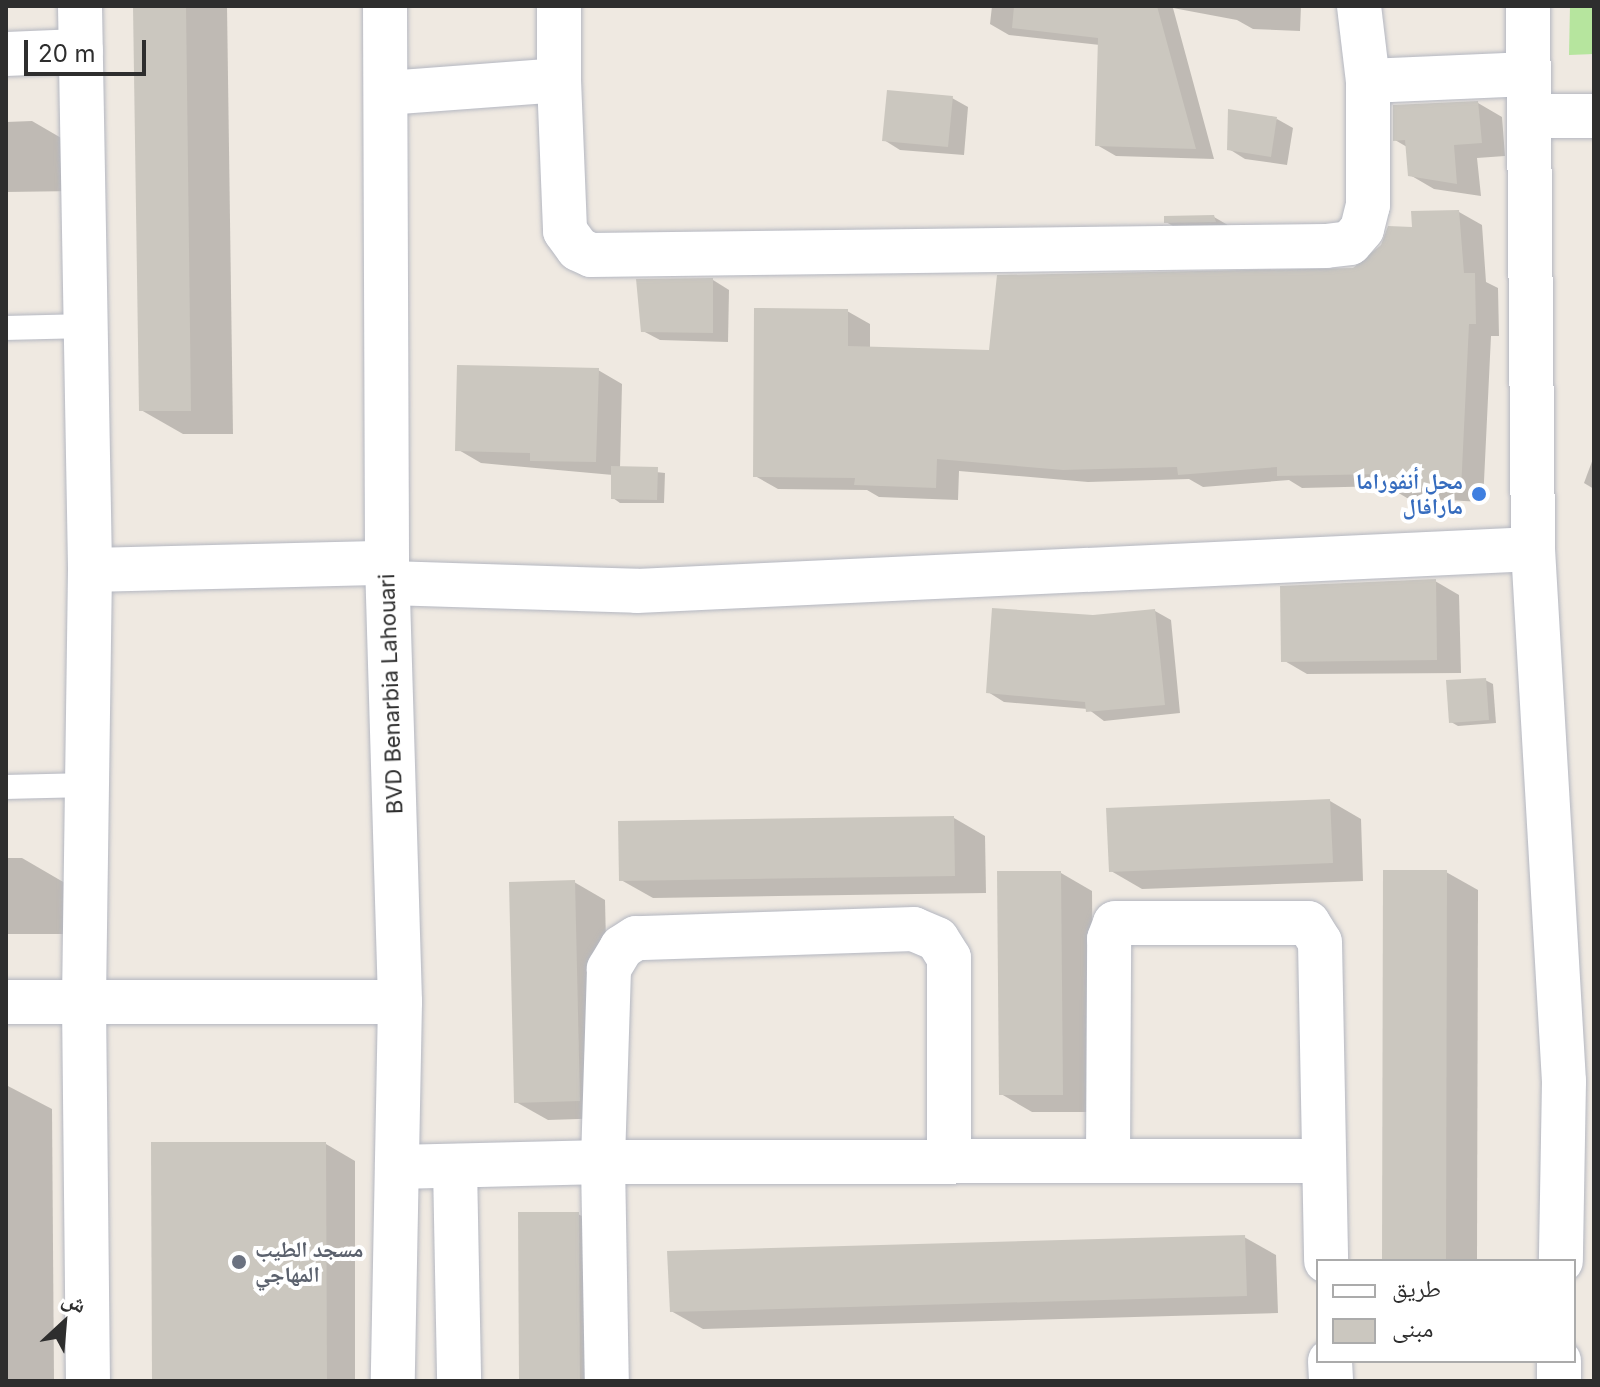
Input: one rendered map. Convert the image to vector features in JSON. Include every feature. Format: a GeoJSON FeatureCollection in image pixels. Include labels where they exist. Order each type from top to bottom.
{"type":"FeatureCollection","features":[{"type":"Feature","properties":{"kind":"street"},"geometry":{"type":"LineString","coordinates":[[80,6],[90,570],[84,1002],[88,1381]]}},
{"type":"Feature","properties":{"kind":"street","name":"BVD Benarbia Lahouari"},"geometry":{"type":"LineString","coordinates":[[385,6],[388,573],[400,1002],[393,1381]]}},
{"type":"Feature","properties":{"kind":"street"},"geometry":{"type":"LineString","coordinates":[[559,6],[565,231],[578,249],[591,255],[617,256],[1350,243],[1362,229],[1368,205],[1368,81],[1359,6]]}},
{"type":"Feature","properties":{"kind":"street"},"geometry":{"type":"LineString","coordinates":[[1528,6],[1533,549],[1564,1081],[1561,1259]]}},
{"type":"Feature","properties":{"kind":"street"},"geometry":{"type":"LineString","coordinates":[[6,54],[81,51]]}},
{"type":"Feature","properties":{"kind":"street"},"geometry":{"type":"LineString","coordinates":[[1368,81],[1529,74]]}},
{"type":"Feature","properties":{"kind":"street"},"geometry":{"type":"LineString","coordinates":[[387,93],[559,80]]}},
{"type":"Feature","properties":{"kind":"street"},"geometry":{"type":"LineString","coordinates":[[1530,116],[1594,116]]}},
{"type":"Feature","properties":{"kind":"street"},"geometry":{"type":"LineString","coordinates":[[90,570],[388,573],[637,591],[1533,549]]}},
{"type":"Feature","properties":{"kind":"street"},"geometry":{"type":"LineString","coordinates":[[1108,1160],[1109,939],[1115,923],[1308,923],[1320,942],[1326,1259]]}},
{"type":"Feature","properties":{"kind":"street"},"geometry":{"type":"LineString","coordinates":[[607,1381],[603,1162],[609,969],[622,947],[636,938],[914,929],[937,939],[949,958],[949,1161]]}},
{"type":"Feature","properties":{"kind":"street"},"geometry":{"type":"LineString","coordinates":[[6,1002],[400,1002]]}},
{"type":"Feature","properties":{"kind":"street"},"geometry":{"type":"LineString","coordinates":[[397,1167],[603,1162],[1323,1161]]}},
{"type":"Feature","properties":{"kind":"street"},"geometry":{"type":"LineString","coordinates":[[455,1166],[459,1381]]}},
{"type":"Feature","properties":{"kind":"lane"},"geometry":{"type":"LineString","coordinates":[[6,328],[86,326]]}},
{"type":"Feature","properties":{"kind":"lane"},"geometry":{"type":"LineString","coordinates":[[6,787],[87,785]]}},
{"type":"Feature","properties":{"kind":"green space"},"geometry":{"type":"Polygon","coordinates":[[[1570,6],[1594,6],[1594,54],[1569,55],[1570,6]]]}},
{"type":"Feature","properties":{"kind":"building"},"geometry":{"type":"Polygon","coordinates":[[[133,6],[186,6],[191,411],[139,411],[133,6]]]}},
{"type":"Feature","properties":{"kind":"building"},"geometry":{"type":"Polygon","coordinates":[[[1014,6],[1157,6],[1196,149],[1095,146],[1098,38],[1012,28],[1014,6]]]}},
{"type":"Feature","properties":{"kind":"building"},"geometry":{"type":"Polygon","coordinates":[[[887,90],[953,96],[948,147],[882,141],[887,90]]]}},
{"type":"Feature","properties":{"kind":"building"},"geometry":{"type":"Polygon","coordinates":[[[1478,101],[1482,143],[1454,145],[1457,184],[1408,176],[1405,140],[1393,141],[1393,105],[1478,101]]]}},
{"type":"Feature","properties":{"kind":"building"},"geometry":{"type":"Polygon","coordinates":[[[1228,109],[1277,117],[1271,157],[1227,150],[1228,109]]]}},
{"type":"Feature","properties":{"kind":"building"},"geometry":{"type":"Polygon","coordinates":[[[1459,210],[1464,273],[1475,273],[1476,324],[1469,324],[1461,490],[1382,486],[1383,474],[1277,476],[1277,467],[1178,475],[1177,467],[1063,470],[937,459],[936,488],[854,485],[855,478],[753,477],[754,308],[848,309],[848,346],[989,350],[997,275],[1353,268],[1381,245],[1388,226],[1412,227],[1411,211],[1459,210]]]}},
{"type":"Feature","properties":{"kind":"building"},"geometry":{"type":"Polygon","coordinates":[[[1214,215],[1216,222],[1164,223],[1164,216],[1214,215]]]}},
{"type":"Feature","properties":{"kind":"building"},"geometry":{"type":"Polygon","coordinates":[[[713,278],[713,333],[641,332],[636,279],[713,278]]]}},
{"type":"Feature","properties":{"kind":"building"},"geometry":{"type":"Polygon","coordinates":[[[457,365],[599,368],[596,462],[530,461],[530,453],[455,451],[457,365]]]}},
{"type":"Feature","properties":{"kind":"building"},"geometry":{"type":"Polygon","coordinates":[[[611,466],[658,467],[657,500],[611,499],[611,466]]]}},
{"type":"Feature","properties":{"kind":"building"},"geometry":{"type":"Polygon","coordinates":[[[1436,579],[1437,660],[1281,662],[1280,586],[1436,579]]]}},
{"type":"Feature","properties":{"kind":"building"},"geometry":{"type":"Polygon","coordinates":[[[992,608],[1093,615],[1155,609],[1165,705],[1086,712],[1085,702],[986,693],[992,608]]]}},
{"type":"Feature","properties":{"kind":"building"},"geometry":{"type":"Polygon","coordinates":[[[1486,678],[1489,720],[1449,723],[1446,680],[1486,678]]]}},
{"type":"Feature","properties":{"kind":"building"},"geometry":{"type":"Polygon","coordinates":[[[1330,799],[1333,863],[1109,872],[1106,808],[1330,799]]]}},
{"type":"Feature","properties":{"kind":"building"},"geometry":{"type":"Polygon","coordinates":[[[954,816],[955,876],[619,881],[618,821],[954,816]]]}},
{"type":"Feature","properties":{"kind":"building"},"geometry":{"type":"Polygon","coordinates":[[[1383,870],[1447,870],[1446,1259],[1382,1259],[1383,870]]]}},
{"type":"Feature","properties":{"kind":"building"},"geometry":{"type":"Polygon","coordinates":[[[997,871],[1061,871],[1063,1095],[999,1095],[997,871]]]}},
{"type":"Feature","properties":{"kind":"building"},"geometry":{"type":"Polygon","coordinates":[[[575,880],[580,1101],[514,1103],[509,882],[575,880]]]}},
{"type":"Feature","properties":{"kind":"building","name":"مسجد الطيب المهاجي"},"geometry":{"type":"Polygon","coordinates":[[[151,1142],[326,1142],[327,1381],[152,1381],[151,1142]]]}},
{"type":"Feature","properties":{"kind":"building"},"geometry":{"type":"Polygon","coordinates":[[[518,1212],[579,1212],[580,1381],[519,1381],[518,1212]]]}},
{"type":"Feature","properties":{"kind":"building"},"geometry":{"type":"Polygon","coordinates":[[[1245,1235],[1247,1296],[670,1312],[667,1251],[1245,1235]]]}},
{"type":"Feature","properties":{"kind":"place","name":"محل أنفوراما مارافال"},"geometry":{"type":"Point","coordinates":[1479,494]}},
{"type":"Feature","properties":{"kind":"place","name":"مسجد الطيب المهاجي"},"geometry":{"type":"Point","coordinates":[239,1262]}}]}
